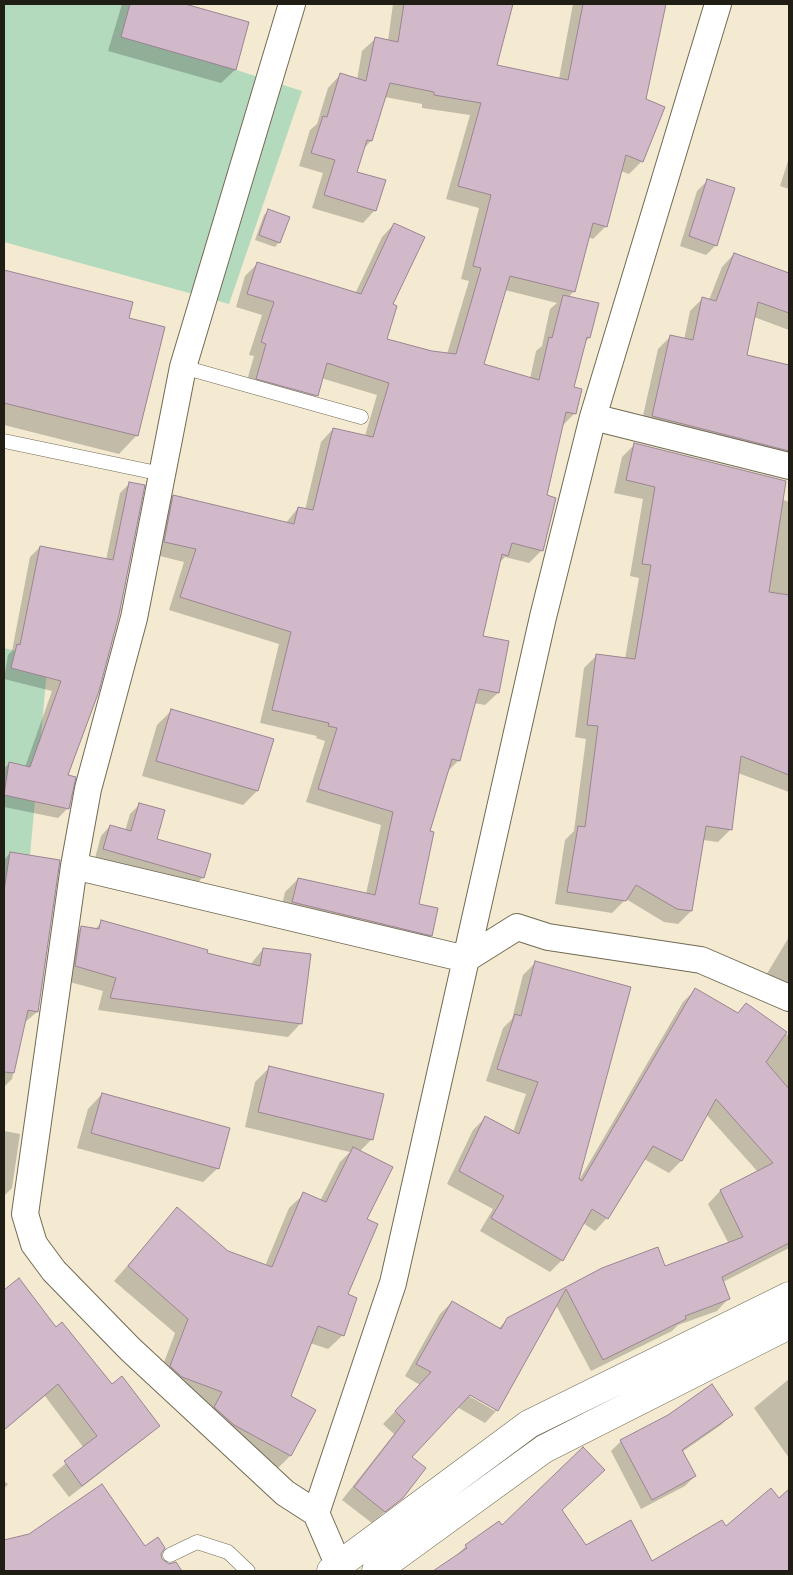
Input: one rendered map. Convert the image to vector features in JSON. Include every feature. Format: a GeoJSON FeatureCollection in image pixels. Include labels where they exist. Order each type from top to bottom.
{"type":"FeatureCollection","features":[{"type":"Feature","properties":{"kind":"main road"},"geometry":{"type":"LineString","coordinates":[[334,1568],[529,1424],[789,1296]]}},
{"type":"Feature","properties":{"kind":"main road"},"geometry":{"type":"LineString","coordinates":[[376,1571],[544,1449],[789,1325]]}},
{"type":"Feature","properties":{"kind":"street"},"geometry":{"type":"LineString","coordinates":[[292,4],[183,367],[134,618],[88,789],[74,866],[25,1214],[34,1244],[54,1271],[130,1349],[285,1493],[316,1513]]}},
{"type":"Feature","properties":{"kind":"street"},"geometry":{"type":"LineString","coordinates":[[334,1568],[316,1513],[393,1283],[543,617],[593,417],[718,4]]}},
{"type":"Feature","properties":{"kind":"street"},"geometry":{"type":"LineString","coordinates":[[593,417],[789,466]]}},
{"type":"Feature","properties":{"kind":"street"},"geometry":{"type":"LineString","coordinates":[[74,866],[466,958],[517,927],[548,936],[701,960],[789,998]]}},
{"type":"Feature","properties":{"kind":"lane"},"geometry":{"type":"LineString","coordinates":[[183,367],[360,417]]}},
{"type":"Feature","properties":{"kind":"lane"},"geometry":{"type":"LineString","coordinates":[[4,441],[162,474]]}},
{"type":"Feature","properties":{"kind":"lane"},"geometry":{"type":"LineString","coordinates":[[170,1555],[196,1542],[228,1552],[248,1571]]}},
{"type":"Feature","properties":{"kind":"green space"},"geometry":{"type":"Polygon","coordinates":[[[4,4],[146,4],[146,41],[302,91],[229,304],[4,242],[4,4]]]}},
{"type":"Feature","properties":{"kind":"green space"},"geometry":{"type":"Polygon","coordinates":[[[4,648],[48,659],[19,975],[4,973],[4,648]]]}},
{"type":"Feature","properties":{"kind":"building"},"geometry":{"type":"Polygon","coordinates":[[[130,4],[185,4],[249,22],[236,70],[121,37],[130,4]]]}},
{"type":"Feature","properties":{"kind":"building"},"geometry":{"type":"Polygon","coordinates":[[[404,4],[513,4],[497,65],[568,80],[583,4],[666,4],[646,99],[665,107],[643,162],[626,155],[607,227],[593,223],[575,292],[510,276],[484,364],[539,380],[549,337],[552,338],[563,295],[599,303],[590,338],[587,337],[574,387],[582,389],[576,414],[566,412],[547,495],[556,498],[543,551],[512,543],[508,556],[502,554],[483,636],[509,641],[499,693],[479,689],[460,761],[452,759],[430,831],[434,832],[419,904],[438,908],[432,936],[292,902],[298,878],[375,895],[393,812],[318,789],[337,728],[328,726],[329,723],[272,710],[291,632],[180,597],[196,549],[164,542],[173,495],[294,524],[298,507],[313,510],[333,428],[373,437],[389,383],[327,363],[318,396],[256,379],[266,344],[261,342],[274,302],[247,294],[257,262],[361,294],[394,223],[425,237],[393,304],[397,306],[387,339],[432,351],[456,354],[481,268],[473,266],[491,195],[458,186],[481,103],[434,95],[434,92],[390,83],[372,141],[367,140],[357,172],[386,180],[376,211],[324,195],[335,160],[311,153],[323,116],[327,117],[340,73],[366,81],[375,37],[398,42],[404,4]]]}},
{"type":"Feature","properties":{"kind":"building"},"geometry":{"type":"Polygon","coordinates":[[[707,179],[735,188],[717,246],[689,236],[707,179]]]}},
{"type":"Feature","properties":{"kind":"building"},"geometry":{"type":"Polygon","coordinates":[[[268,209],[290,217],[280,243],[259,235],[268,209]]]}},
{"type":"Feature","properties":{"kind":"building"},"geometry":{"type":"Polygon","coordinates":[[[734,253],[789,273],[789,313],[758,302],[747,355],[789,365],[789,451],[652,416],[670,335],[693,340],[702,297],[716,301],[734,253]]]}},
{"type":"Feature","properties":{"kind":"building"},"geometry":{"type":"Polygon","coordinates":[[[4,270],[133,302],[129,318],[165,327],[138,436],[4,403],[4,270]]]}},
{"type":"Feature","properties":{"kind":"building"},"geometry":{"type":"Polygon","coordinates":[[[634,443],[786,481],[769,592],[789,595],[789,775],[741,756],[732,830],[706,826],[692,911],[677,909],[636,885],[626,901],[567,892],[578,826],[585,827],[598,726],[587,725],[596,654],[635,659],[651,565],[642,564],[655,487],[626,480],[634,443]]]}},
{"type":"Feature","properties":{"kind":"building"},"geometry":{"type":"Polygon","coordinates":[[[129,482],[145,485],[119,615],[99,691],[68,775],[76,777],[69,809],[4,795],[9,762],[30,767],[61,681],[11,668],[17,644],[20,645],[40,546],[113,560],[129,482]]]}},
{"type":"Feature","properties":{"kind":"building"},"geometry":{"type":"Polygon","coordinates":[[[171,709],[274,739],[258,791],[156,761],[171,709]]]}},
{"type":"Feature","properties":{"kind":"building"},"geometry":{"type":"Polygon","coordinates":[[[139,803],[165,810],[157,839],[211,854],[204,878],[103,849],[110,825],[131,831],[139,803]]]}},
{"type":"Feature","properties":{"kind":"building"},"geometry":{"type":"Polygon","coordinates":[[[10,852],[60,860],[38,1012],[28,1010],[14,1073],[4,1072],[4,891],[10,852]]]}},
{"type":"Feature","properties":{"kind":"building"},"geometry":{"type":"Polygon","coordinates":[[[101,920],[208,950],[207,953],[260,966],[263,948],[311,954],[302,1024],[110,998],[116,978],[75,966],[81,926],[99,929],[101,920]]]}},
{"type":"Feature","properties":{"kind":"building"},"geometry":{"type":"Polygon","coordinates":[[[535,961],[631,987],[579,1179],[582,1181],[695,988],[738,1013],[746,1003],[787,1032],[766,1062],[789,1089],[789,1243],[722,1277],[730,1299],[685,1316],[686,1319],[603,1360],[566,1289],[498,1411],[470,1395],[412,1457],[426,1468],[403,1498],[385,1512],[354,1487],[405,1421],[395,1411],[431,1372],[416,1364],[452,1301],[501,1329],[507,1318],[602,1268],[658,1247],[665,1266],[743,1237],[720,1190],[773,1163],[716,1099],[682,1161],[653,1146],[608,1219],[592,1209],[563,1261],[491,1218],[504,1196],[459,1171],[485,1116],[519,1134],[538,1082],[497,1069],[515,1014],[521,1016],[535,961]]]}},
{"type":"Feature","properties":{"kind":"building"},"geometry":{"type":"Polygon","coordinates":[[[269,1066],[384,1094],[373,1140],[258,1112],[269,1066]]]}},
{"type":"Feature","properties":{"kind":"building"},"geometry":{"type":"Polygon","coordinates":[[[102,1093],[230,1128],[219,1169],[91,1133],[102,1093]]]}},
{"type":"Feature","properties":{"kind":"building"},"geometry":{"type":"Polygon","coordinates":[[[353,1147],[393,1167],[367,1219],[378,1224],[348,1294],[357,1298],[344,1336],[318,1326],[291,1396],[316,1410],[291,1456],[234,1425],[214,1407],[222,1392],[182,1377],[170,1366],[188,1319],[128,1266],[177,1207],[228,1251],[272,1267],[303,1192],[326,1202],[353,1147]]]}},
{"type":"Feature","properties":{"kind":"building"},"geometry":{"type":"Polygon","coordinates":[[[19,1278],[56,1327],[62,1322],[112,1384],[122,1376],[160,1426],[82,1486],[64,1461],[97,1436],[58,1384],[4,1430],[4,1290],[19,1278]]]}},
{"type":"Feature","properties":{"kind":"building"},"geometry":{"type":"Polygon","coordinates":[[[712,1384],[733,1415],[682,1450],[696,1476],[652,1500],[620,1440],[668,1415],[712,1384]]]}},
{"type":"Feature","properties":{"kind":"building"},"geometry":{"type":"Polygon","coordinates":[[[583,1447],[605,1470],[562,1510],[586,1545],[631,1520],[652,1561],[722,1520],[726,1526],[771,1488],[779,1498],[789,1489],[789,1571],[433,1571],[467,1548],[465,1545],[499,1521],[502,1525],[583,1447]]]}},
{"type":"Feature","properties":{"kind":"building"},"geometry":{"type":"Polygon","coordinates":[[[102,1484],[145,1546],[158,1537],[165,1548],[161,1554],[162,1559],[169,1564],[176,1562],[182,1571],[4,1571],[4,1540],[29,1534],[102,1484]]]}}]}
